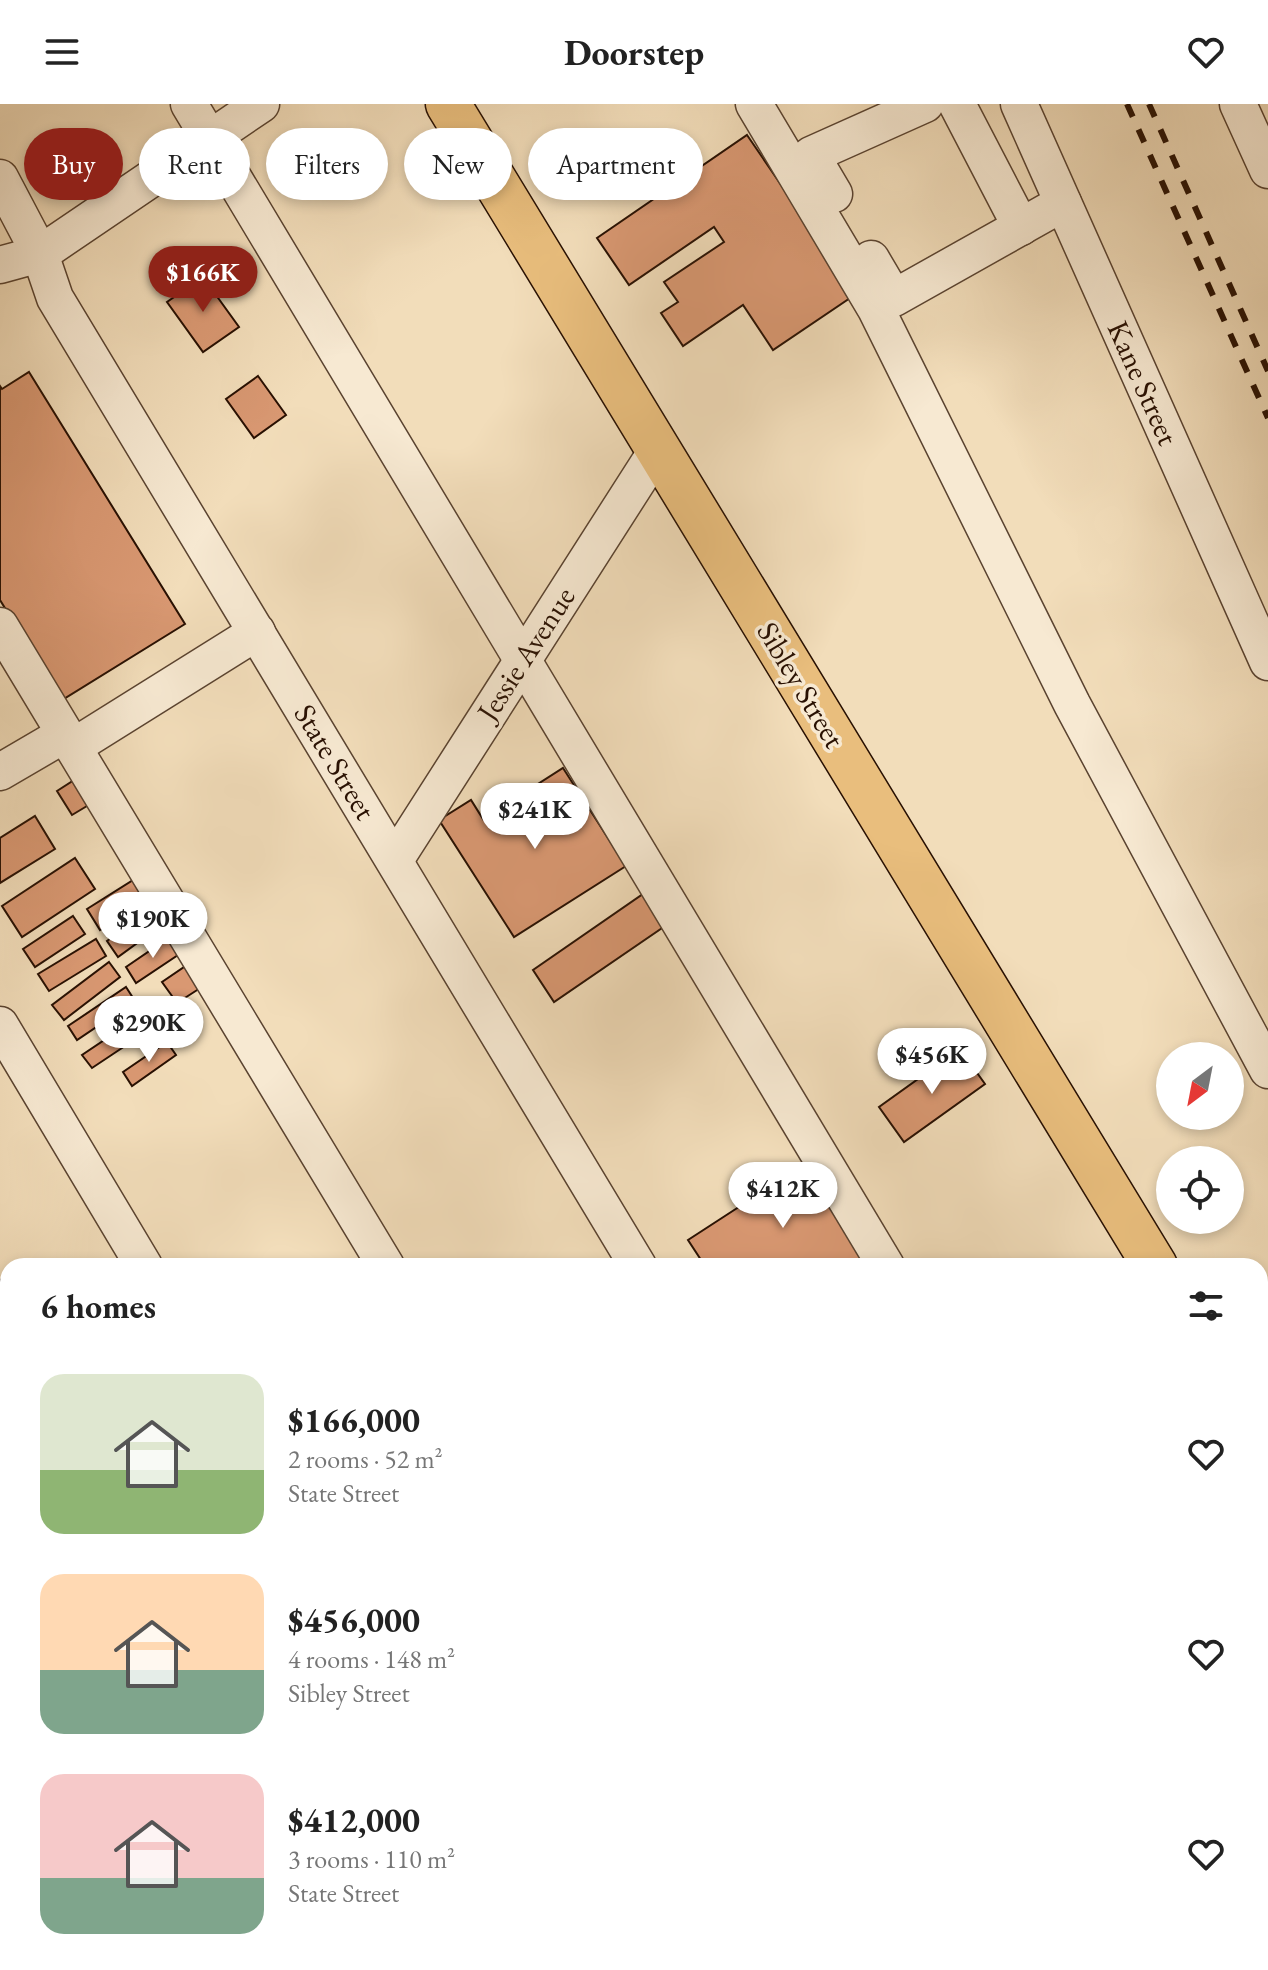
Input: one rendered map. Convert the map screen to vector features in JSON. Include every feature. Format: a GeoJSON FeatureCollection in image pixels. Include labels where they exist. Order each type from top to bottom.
{"type":"FeatureCollection","features":[{"type":"Feature","properties":{"kind":"main road","name":"Sibley Street"},"geometry":{"type":"LineString","coordinates":[[448,104],[1150,1258]]}},
{"type":"Feature","properties":{"kind":"street"},"geometry":{"type":"LineString","coordinates":[[189,104],[203,128]]}},
{"type":"Feature","properties":{"kind":"street"},"geometry":{"type":"LineString","coordinates":[[226,128],[261,104]]}},
{"type":"Feature","properties":{"kind":"street"},"geometry":{"type":"LineString","coordinates":[[754,104],[800,159],[885,303],[1072,704],[1268,1070]]}},
{"type":"Feature","properties":{"kind":"street"},"geometry":{"type":"LineString","coordinates":[[800,159],[925,104]]}},
{"type":"Feature","properties":{"kind":"street"},"geometry":{"type":"LineString","coordinates":[[957,104],[1021,227]]}},
{"type":"Feature","properties":{"kind":"street","name":"Kane Street"},"geometry":{"type":"LineString","coordinates":[[1019,104],[1268,662]]}},
{"type":"Feature","properties":{"kind":"street"},"geometry":{"type":"LineString","coordinates":[[1238,104],[1268,170]]}},
{"type":"Feature","properties":{"kind":"street","name":"State Street"},"geometry":{"type":"LineString","coordinates":[[0,178],[40,254],[55,298],[633,1258]]}},
{"type":"Feature","properties":{"kind":"street"},"geometry":{"type":"LineString","coordinates":[[0,265],[40,254],[139,187]]}},
{"type":"Feature","properties":{"kind":"street"},"geometry":{"type":"LineString","coordinates":[[247,200],[881,1258]]}},
{"type":"Feature","properties":{"kind":"street"},"geometry":{"type":"LineString","coordinates":[[885,303],[1063,203]]}},
{"type":"Feature","properties":{"kind":"street","name":"Jessie Avenue"},"geometry":{"type":"LineString","coordinates":[[395,860],[658,449]]}},
{"type":"Feature","properties":{"kind":"street"},"geometry":{"type":"LineString","coordinates":[[0,626],[381,1258]]}},
{"type":"Feature","properties":{"kind":"street"},"geometry":{"type":"LineString","coordinates":[[0,772],[69,740],[257,632]]}},
{"type":"Feature","properties":{"kind":"street"},"geometry":{"type":"LineString","coordinates":[[0,1025],[139,1258]]}},
{"type":"Feature","properties":{"kind":"building"},"geometry":{"type":"Polygon","coordinates":[[[747,135],[856,294],[773,350],[743,305],[683,346],[661,313],[678,302],[664,282],[724,242],[714,227],[629,285],[597,238],[652,200],[703,200],[703,165],[747,135]]]}},
{"type":"Feature","properties":{"kind":"building"},"geometry":{"type":"Polygon","coordinates":[[[203,277],[239,327],[203,352],[167,302],[203,277]]]}},
{"type":"Feature","properties":{"kind":"building"},"geometry":{"type":"Polygon","coordinates":[[[29,372],[185,624],[62,700],[0,600],[0,386],[2,389],[29,372]]]}},
{"type":"Feature","properties":{"kind":"building"},"geometry":{"type":"Polygon","coordinates":[[[258,376],[286,415],[254,438],[226,399],[258,376]]]}},
{"type":"Feature","properties":{"kind":"building"},"geometry":{"type":"Polygon","coordinates":[[[563,768],[626,866],[514,937],[439,820],[471,800],[483,819],[563,768]]]}},
{"type":"Feature","properties":{"kind":"building"},"geometry":{"type":"Polygon","coordinates":[[[82,775],[97,800],[72,815],[57,791],[82,775]]]}},
{"type":"Feature","properties":{"kind":"building"},"geometry":{"type":"Polygon","coordinates":[[[35,816],[55,849],[0,883],[0,838],[35,816]]]}},
{"type":"Feature","properties":{"kind":"building"},"geometry":{"type":"Polygon","coordinates":[[[75,858],[95,889],[22,937],[2,906],[75,858]]]}},
{"type":"Feature","properties":{"kind":"building"},"geometry":{"type":"Polygon","coordinates":[[[138,877],[150,898],[100,930],[87,909],[138,877]]]}},
{"type":"Feature","properties":{"kind":"building"},"geometry":{"type":"Polygon","coordinates":[[[643,894],[665,926],[554,1002],[533,970],[643,894]]]}},
{"type":"Feature","properties":{"kind":"building"},"geometry":{"type":"Polygon","coordinates":[[[154,907],[166,922],[118,957],[107,941],[154,907]]]}},
{"type":"Feature","properties":{"kind":"building"},"geometry":{"type":"Polygon","coordinates":[[[73,916],[85,934],[35,967],[23,949],[73,916]]]}},
{"type":"Feature","properties":{"kind":"building"},"geometry":{"type":"Polygon","coordinates":[[[170,937],[181,953],[136,983],[126,967],[170,937]]]}},
{"type":"Feature","properties":{"kind":"building"},"geometry":{"type":"Polygon","coordinates":[[[96,939],[106,956],[49,991],[38,974],[96,939]]]}},
{"type":"Feature","properties":{"kind":"building"},"geometry":{"type":"Polygon","coordinates":[[[193,961],[208,983],[177,1003],[162,982],[193,961]]]}},
{"type":"Feature","properties":{"kind":"building"},"geometry":{"type":"Polygon","coordinates":[[[109,962],[120,977],[64,1020],[52,1005],[109,962]]]}},
{"type":"Feature","properties":{"kind":"building"},"geometry":{"type":"Polygon","coordinates":[[[126,987],[135,1001],[77,1040],[68,1026],[126,987]]]}},
{"type":"Feature","properties":{"kind":"building"},"geometry":{"type":"Polygon","coordinates":[[[143,1014],[152,1028],[92,1068],[82,1055],[143,1014]]]}},
{"type":"Feature","properties":{"kind":"building"},"geometry":{"type":"Polygon","coordinates":[[[167,1042],[176,1055],[132,1086],[123,1072],[167,1042]]]}},
{"type":"Feature","properties":{"kind":"building"},"geometry":{"type":"Polygon","coordinates":[[[960,1049],[985,1084],[904,1142],[879,1107],[960,1049]]]}},
{"type":"Feature","properties":{"kind":"building"},"geometry":{"type":"Polygon","coordinates":[[[808,1162],[870,1258],[700,1258],[688,1240],[808,1162]]]}},
{"type":"Feature","properties":{"kind":"railway"},"geometry":{"type":"LineString","coordinates":[[1127,104],[1268,418]]}},
{"type":"Feature","properties":{"kind":"railway"},"geometry":{"type":"LineString","coordinates":[[1149,104],[1268,371]]}}]}
